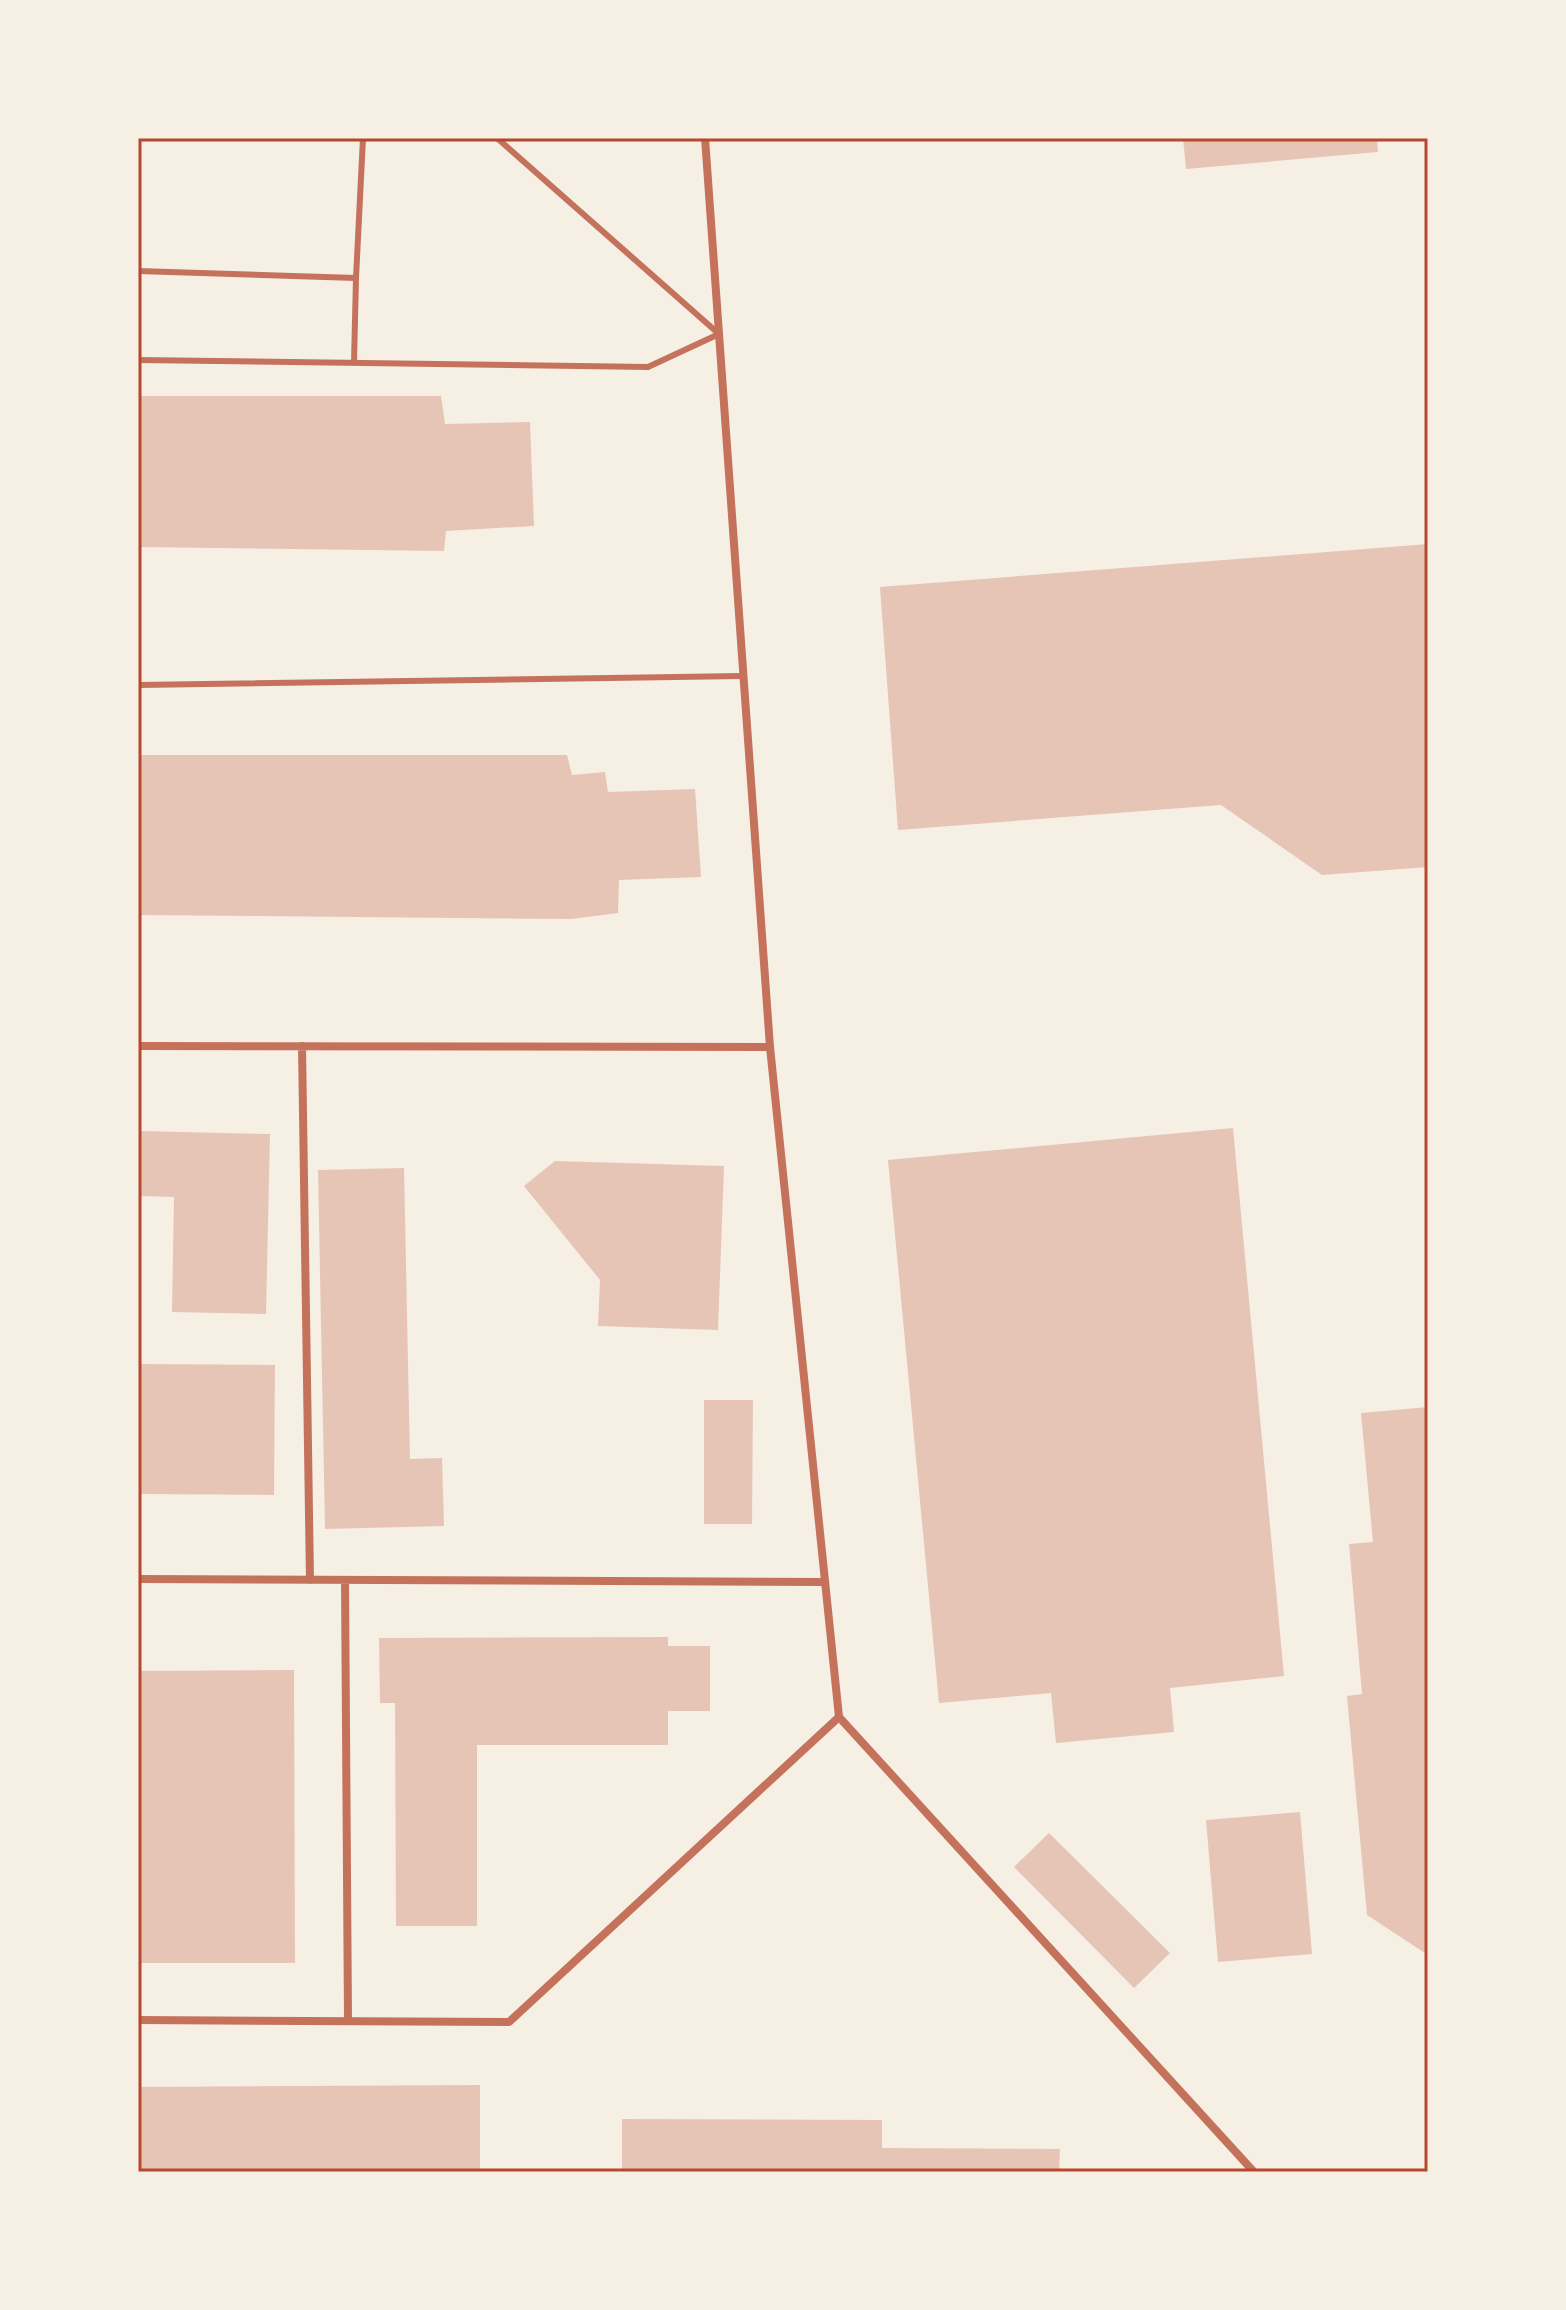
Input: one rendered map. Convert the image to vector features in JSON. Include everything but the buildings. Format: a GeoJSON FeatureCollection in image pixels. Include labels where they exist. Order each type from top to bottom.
{"type":"FeatureCollection","features":[{"type":"Feature","properties":{"kind":"street"},"geometry":{"type":"LineString","coordinates":[[705,138],[770,1047],[839,1717],[1254,2172]]}},
{"type":"Feature","properties":{"kind":"street"},"geometry":{"type":"LineString","coordinates":[[138,1046],[770,1047]]}},
{"type":"Feature","properties":{"kind":"street"},"geometry":{"type":"LineString","coordinates":[[302,1046],[310,1580]]}},
{"type":"Feature","properties":{"kind":"street"},"geometry":{"type":"LineString","coordinates":[[138,1579],[825,1582]]}},
{"type":"Feature","properties":{"kind":"street"},"geometry":{"type":"LineString","coordinates":[[345,1580],[348,2021]]}},
{"type":"Feature","properties":{"kind":"street"},"geometry":{"type":"LineString","coordinates":[[138,2020],[509,2022],[839,1717]]}},
{"type":"Feature","properties":{"kind":"lane"},"geometry":{"type":"LineString","coordinates":[[354,363],[363,138]]}},
{"type":"Feature","properties":{"kind":"lane"},"geometry":{"type":"LineString","coordinates":[[138,360],[648,367],[719,334],[497,138]]}},
{"type":"Feature","properties":{"kind":"lane"},"geometry":{"type":"LineString","coordinates":[[138,271],[356,278]]}},
{"type":"Feature","properties":{"kind":"lane"},"geometry":{"type":"LineString","coordinates":[[138,685],[742,676]]}}]}
